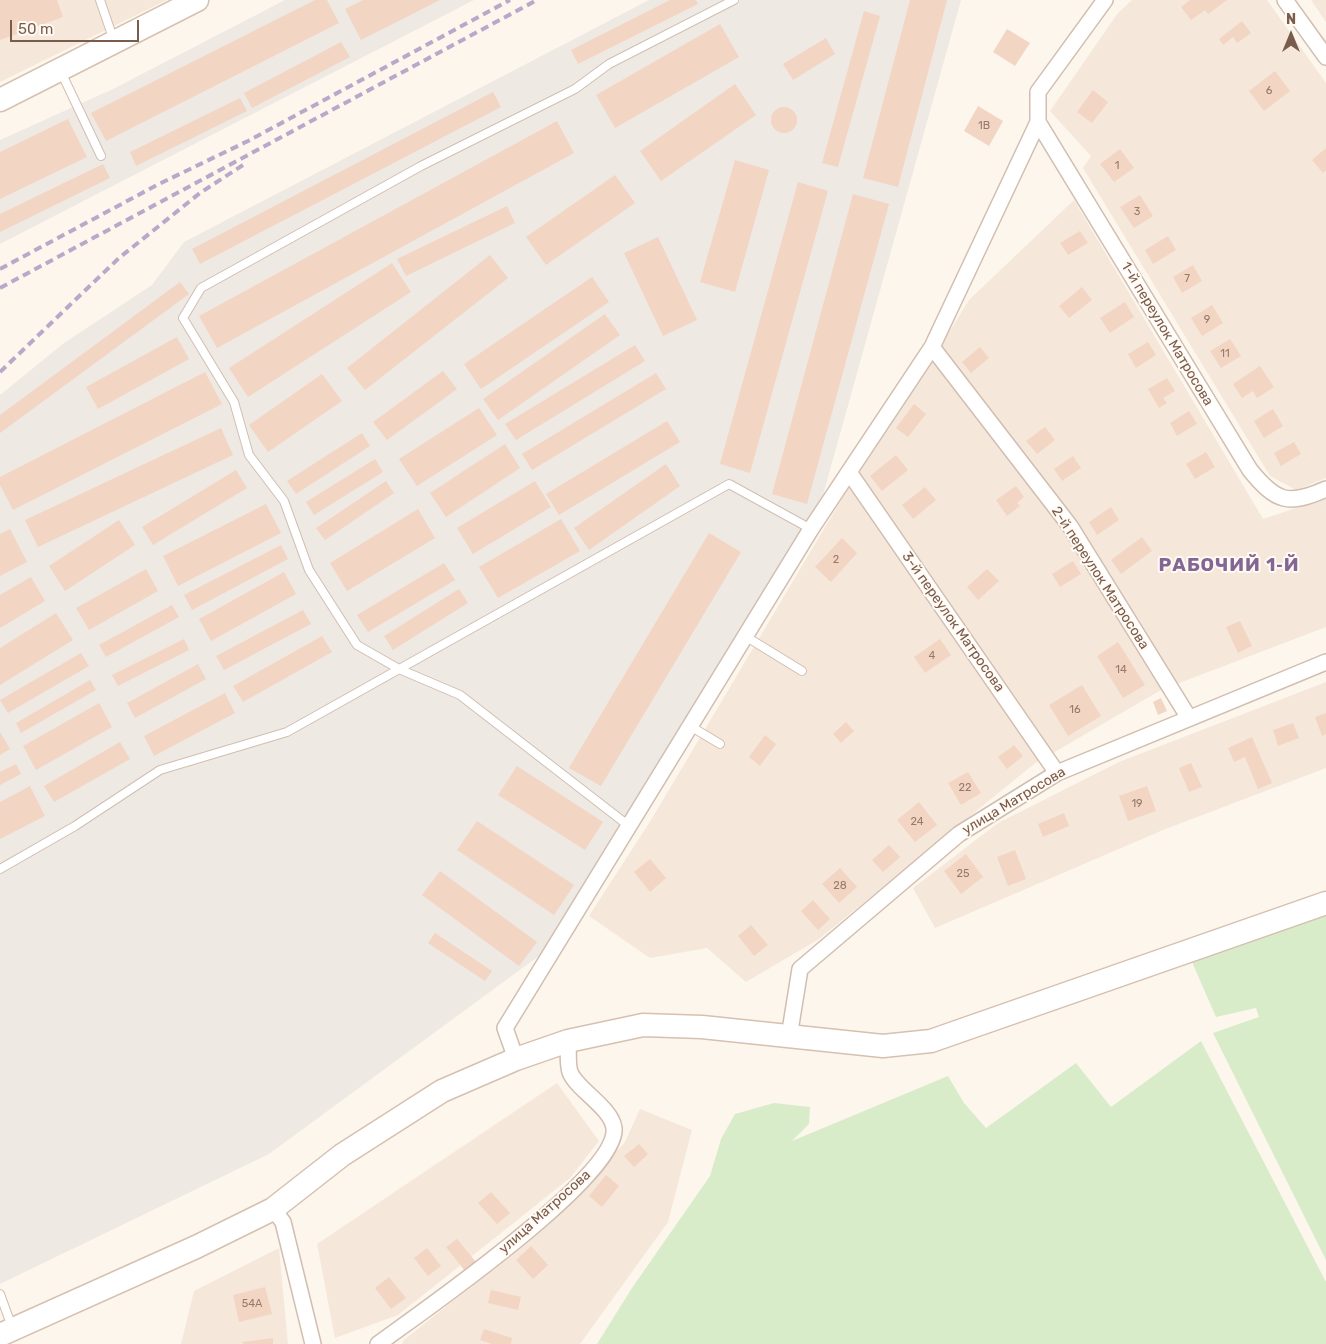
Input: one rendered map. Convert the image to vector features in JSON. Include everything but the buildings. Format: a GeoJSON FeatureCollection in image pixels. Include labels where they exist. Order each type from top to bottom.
{"type":"FeatureCollection","features":[{"type":"Feature","properties":{"kind":"main road"},"geometry":{"type":"LineString","coordinates":[[0,100],[197,0]]}},
{"type":"Feature","properties":{"kind":"main road"},"geometry":{"type":"LineString","coordinates":[[7,1332],[196,1247],[273,1209],[342,1155],[442,1091],[516,1059],[568,1041],[643,1025],[702,1027],[883,1046],[931,1041],[1326,903]]}},
{"type":"Feature","properties":{"kind":"street"},"geometry":{"type":"LineString","coordinates":[[516,1059],[505,1028],[811,529],[932,347],[1038,122],[1038,92],[1105,0]]}},
{"type":"Feature","properties":{"kind":"street"},"geometry":{"type":"LineString","coordinates":[[1285,0],[1326,57]]}},
{"type":"Feature","properties":{"kind":"street","name":"1-й переулок Матросова"},"geometry":{"type":"LineString","coordinates":[[1038,122],[1250,470],[1278,498],[1293,500],[1305,498],[1326,488]]}},
{"type":"Feature","properties":{"kind":"street","name":"2-й переулок Матросова"},"geometry":{"type":"LineString","coordinates":[[932,347],[1070,526],[1189,718]]}},
{"type":"Feature","properties":{"kind":"street","name":"3-й переулок Матросова"},"geometry":{"type":"LineString","coordinates":[[850,472],[1056,773]]}},
{"type":"Feature","properties":{"kind":"street","name":"улица Матросова"},"geometry":{"type":"LineString","coordinates":[[789,1037],[800,969],[959,834],[1056,773],[1326,662]]}},
{"type":"Feature","properties":{"kind":"street","name":"улица Матросова"},"geometry":{"type":"LineString","coordinates":[[378,1344],[475,1274],[572,1191],[604,1154],[613,1139],[614,1126],[609,1116],[570,1072],[568,1041]]}},
{"type":"Feature","properties":{"kind":"street"},"geometry":{"type":"LineString","coordinates":[[273,1209],[283,1222],[313,1344]]}},
{"type":"Feature","properties":{"kind":"lane"},"geometry":{"type":"LineString","coordinates":[[100,0],[114,43]]}},
{"type":"Feature","properties":{"kind":"lane"},"geometry":{"type":"LineString","coordinates":[[629,826],[460,695],[400,669],[358,645],[309,570],[284,501],[249,455],[234,402],[183,318],[201,288],[421,166],[576,89],[609,64],[734,0]]}},
{"type":"Feature","properties":{"kind":"lane"},"geometry":{"type":"LineString","coordinates":[[60,70],[101,156]]}},
{"type":"Feature","properties":{"kind":"lane"},"geometry":{"type":"LineString","coordinates":[[0,869],[75,826],[160,770],[287,732],[729,484],[811,529]]}},
{"type":"Feature","properties":{"kind":"lane"},"geometry":{"type":"LineString","coordinates":[[745,636],[802,671]]}},
{"type":"Feature","properties":{"kind":"lane"},"geometry":{"type":"LineString","coordinates":[[690,726],[720,744]]}},
{"type":"Feature","properties":{"kind":"lane"},"geometry":{"type":"LineString","coordinates":[[0,1294],[7,1332]]}},
{"type":"Feature","properties":{"kind":"shaded area"},"geometry":{"type":"Polygon","coordinates":[[[0,0],[167,0],[0,82],[0,0]]]}},
{"type":"Feature","properties":{"kind":"shaded area"},"geometry":{"type":"Polygon","coordinates":[[[285,0],[474,0],[0,244],[0,140],[113,89],[285,0]]]}},
{"type":"Feature","properties":{"kind":"shaded area"},"geometry":{"type":"Polygon","coordinates":[[[649,0],[961,0],[823,495],[547,950],[269,1154],[0,1284],[0,395],[64,343],[152,285],[184,242],[649,0]]]}},
{"type":"Feature","properties":{"kind":"shaded area"},"geometry":{"type":"Polygon","coordinates":[[[1132,0],[1267,0],[1326,83],[1326,478],[1296,490],[1270,476],[1083,168],[1091,156],[1050,111],[1118,13],[1132,0]]]}},
{"type":"Feature","properties":{"kind":"shaded area"},"geometry":{"type":"Polygon","coordinates":[[[1311,0],[1326,0],[1326,22],[1311,0]]]}},
{"type":"Feature","properties":{"kind":"shaded area"},"geometry":{"type":"Polygon","coordinates":[[[1074,200],[1263,519],[1326,498],[1326,627],[1161,690],[1034,764],[819,939],[746,982],[707,948],[650,958],[589,916],[651,820],[840,502],[969,300],[1074,200]]]}},
{"type":"Feature","properties":{"kind":"shaded area"},"geometry":{"type":"Polygon","coordinates":[[[1326,682],[1326,768],[1163,830],[935,928],[913,888],[998,823],[1119,762],[1326,682]]]}},
{"type":"Feature","properties":{"kind":"shaded area"},"geometry":{"type":"Polygon","coordinates":[[[557,1083],[599,1141],[570,1178],[398,1315],[335,1338],[317,1244],[557,1083]]]}},
{"type":"Feature","properties":{"kind":"shaded area"},"geometry":{"type":"Polygon","coordinates":[[[640,1109],[692,1130],[668,1222],[580,1344],[402,1344],[404,1340],[548,1225],[625,1142],[640,1109]]]}},
{"type":"Feature","properties":{"kind":"shaded area"},"geometry":{"type":"Polygon","coordinates":[[[279,1248],[288,1344],[181,1344],[194,1291],[279,1248]]]}},
{"type":"Feature","properties":{"kind":"green space"},"geometry":{"type":"Polygon","coordinates":[[[1326,915],[1326,1260],[1213,1033],[1259,1017],[1256,1008],[1216,1017],[1192,962],[1326,915]]]}},
{"type":"Feature","properties":{"kind":"green space"},"geometry":{"type":"Polygon","coordinates":[[[1201,1041],[1326,1282],[1326,1344],[597,1344],[632,1288],[710,1176],[721,1139],[735,1114],[774,1103],[810,1107],[809,1124],[792,1141],[948,1076],[964,1103],[986,1128],[1076,1063],[1111,1107],[1201,1041]]]}},
{"type":"Feature","properties":{"kind":"railway"},"geometry":{"type":"LineString","coordinates":[[0,269],[157,185],[248,141],[510,0]]}},
{"type":"Feature","properties":{"kind":"railway"},"geometry":{"type":"LineString","coordinates":[[0,288],[537,0]]}},
{"type":"Feature","properties":{"kind":"railway"},"geometry":{"type":"LineString","coordinates":[[0,372],[119,258],[200,193],[243,165]]}},
{"type":"Feature","properties":{"kind":"district","name":"РАБОЧИЙ 1‑Й"},"geometry":{"type":"Point","coordinates":[1229,566]}}]}
